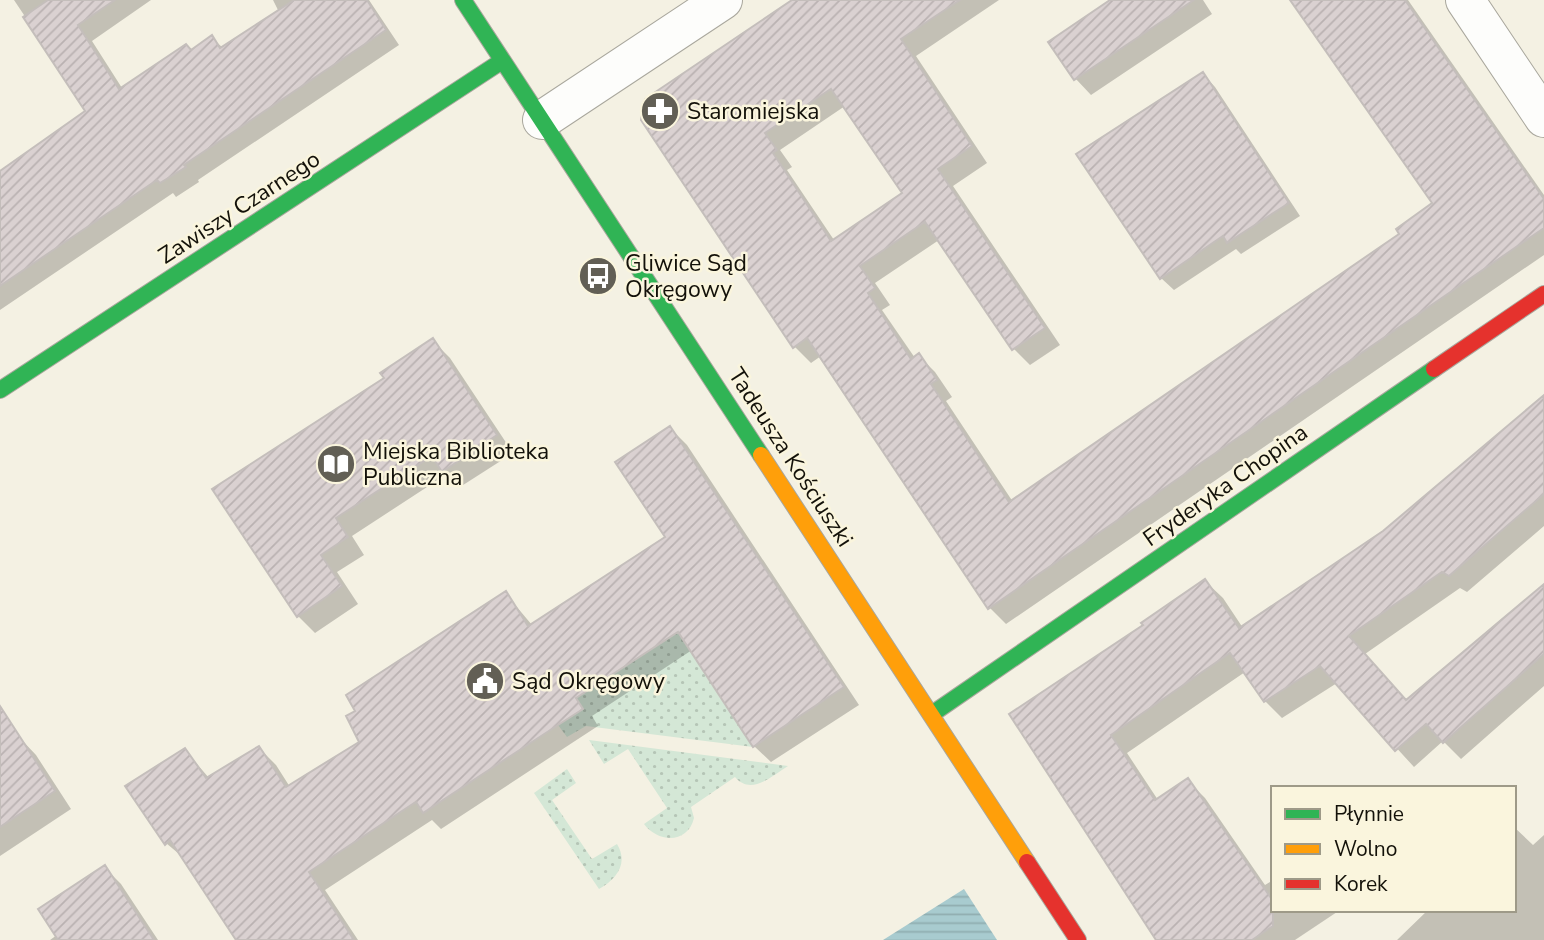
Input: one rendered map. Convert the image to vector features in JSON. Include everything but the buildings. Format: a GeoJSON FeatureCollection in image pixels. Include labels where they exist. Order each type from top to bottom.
{"type":"FeatureCollection","features":[{"type":"Feature","properties":{"kind":"street","name":"Tadeusza Kościuszki"},"geometry":{"type":"LineString","coordinates":[[463,0],[1078,940]]}},
{"type":"Feature","properties":{"kind":"street"},"geometry":{"type":"LineString","coordinates":[[542,120],[723,0]]}},
{"type":"Feature","properties":{"kind":"street"},"geometry":{"type":"LineString","coordinates":[[1465,0],[1544,118]]}},
{"type":"Feature","properties":{"kind":"street","name":"Zawiszy Czarnego"},"geometry":{"type":"LineString","coordinates":[[0,390],[502,61]]}},
{"type":"Feature","properties":{"kind":"street","name":"Fryderyka Chopina"},"geometry":{"type":"LineString","coordinates":[[932,714],[1544,294]]}},
{"type":"Feature","properties":{"kind":"green space"},"geometry":{"type":"Polygon","coordinates":[[[711,611],[706,676],[753,747],[586,726],[567,737],[558,725],[582,709],[576,698],[711,611]]]}},
{"type":"Feature","properties":{"kind":"green space"},"geometry":{"type":"Polygon","coordinates":[[[589,740],[788,766],[755,785],[748,785],[735,777],[691,807],[694,818],[686,833],[672,838],[664,837],[657,835],[644,824],[667,808],[628,749],[604,764],[589,740]]]}},
{"type":"Feature","properties":{"kind":"green space"},"geometry":{"type":"Polygon","coordinates":[[[567,769],[576,783],[552,800],[592,859],[617,844],[622,858],[615,876],[599,889],[534,793],[567,769]]]}},
{"type":"Feature","properties":{"kind":"water"},"geometry":{"type":"Polygon","coordinates":[[[964,889],[997,940],[883,940],[964,889]]]}},
{"type":"Feature","properties":{"kind":"traffic: fast"},"geometry":{"type":"LineString","coordinates":[[463,0],[761,455]]}},
{"type":"Feature","properties":{"kind":"traffic: fast"},"geometry":{"type":"LineString","coordinates":[[0,390],[502,61]]}},
{"type":"Feature","properties":{"kind":"traffic: fast"},"geometry":{"type":"LineString","coordinates":[[932,714],[1434,369]]}},
{"type":"Feature","properties":{"kind":"traffic: slow"},"geometry":{"type":"LineString","coordinates":[[761,455],[1027,862]]}},
{"type":"Feature","properties":{"kind":"traffic: jam"},"geometry":{"type":"LineString","coordinates":[[1434,369],[1544,294]]}},
{"type":"Feature","properties":{"kind":"traffic: jam"},"geometry":{"type":"LineString","coordinates":[[1027,862],[1078,940]]}},
{"type":"Feature","properties":{"kind":"place","name":"Staromiejska"},"geometry":{"type":"Point","coordinates":[660,111]}},
{"type":"Feature","properties":{"kind":"place","name":"Gliwice Sąd Okręgowy"},"geometry":{"type":"Point","coordinates":[598,276]}},
{"type":"Feature","properties":{"kind":"place","name":"Miejska Biblioteka Publiczna"},"geometry":{"type":"Point","coordinates":[336,464]}},
{"type":"Feature","properties":{"kind":"place","name":"Sąd Okręgowy"},"geometry":{"type":"Point","coordinates":[485,681]}}]}
